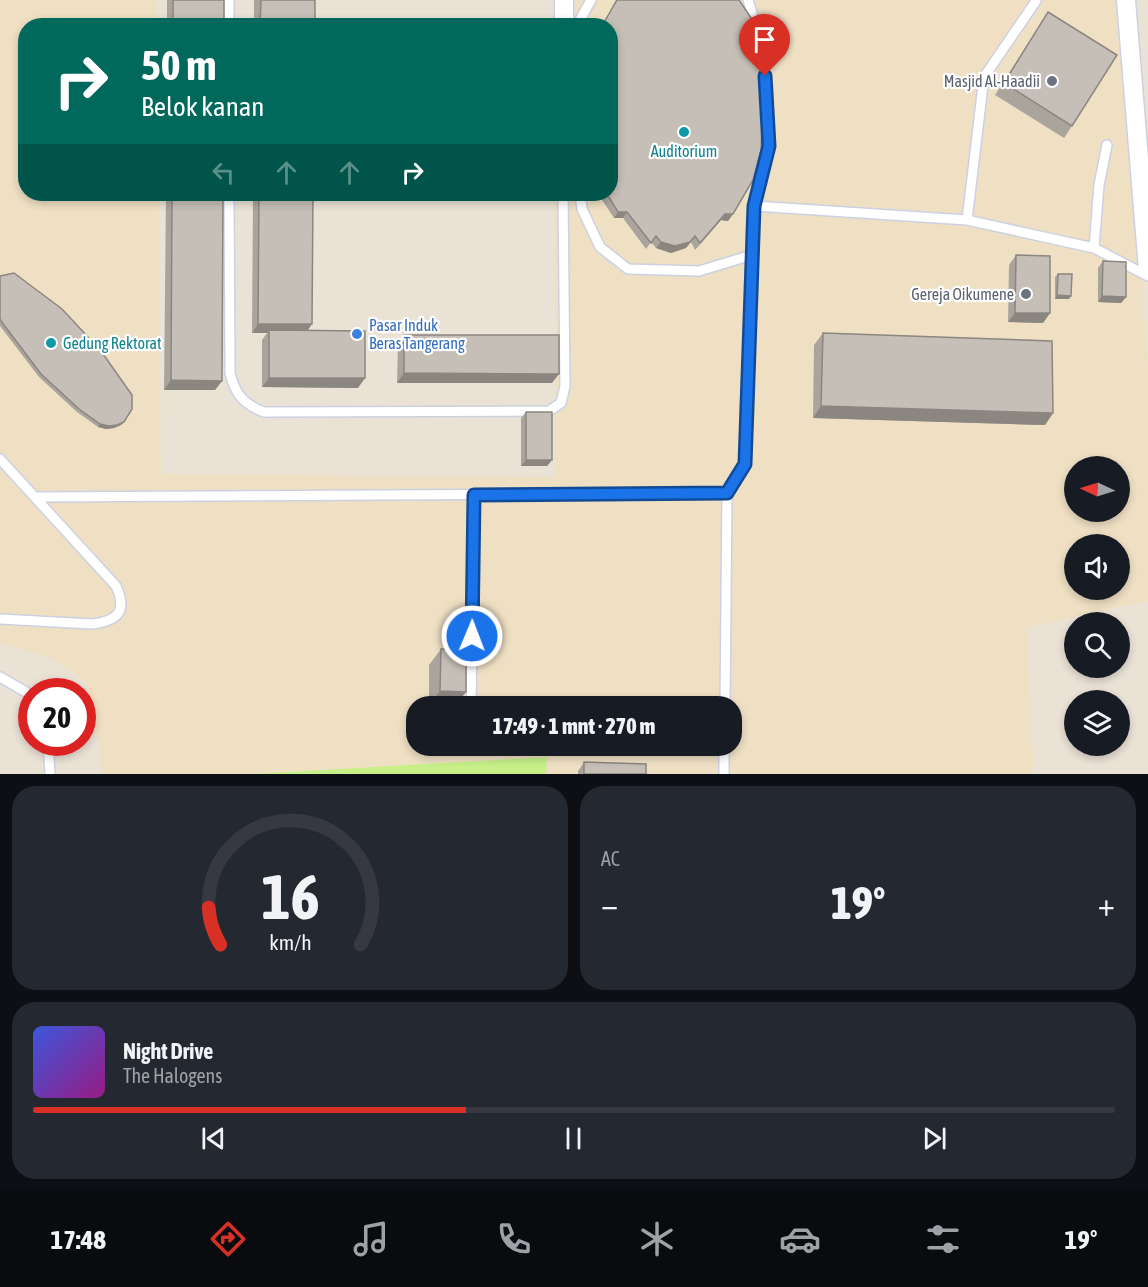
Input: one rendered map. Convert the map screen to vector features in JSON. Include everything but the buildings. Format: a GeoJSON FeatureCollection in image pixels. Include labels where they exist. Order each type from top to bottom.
{"type":"FeatureCollection","features":[{"type":"Feature","properties":{"kind":"street"},"geometry":{"type":"LineString","coordinates":[[564,0],[564,18]]}},
{"type":"Feature","properties":{"kind":"street"},"geometry":{"type":"LineString","coordinates":[[1126,0],[1148,269]]}},
{"type":"Feature","properties":{"kind":"lane"},"geometry":{"type":"LineString","coordinates":[[229,0],[229,18]]}},
{"type":"Feature","properties":{"kind":"lane"},"geometry":{"type":"LineString","coordinates":[[581,18],[591,0]]}},
{"type":"Feature","properties":{"kind":"lane"},"geometry":{"type":"LineString","coordinates":[[724,696],[727,493],[745,464],[754,206],[769,146],[764,52],[748,0]]}},
{"type":"Feature","properties":{"kind":"lane"},"geometry":{"type":"LineString","coordinates":[[967,220],[984,77],[1036,1]]}},
{"type":"Feature","properties":{"kind":"lane"},"geometry":{"type":"LineString","coordinates":[[1094,248],[1099,185],[1107,145]]}},
{"type":"Feature","properties":{"kind":"lane"},"geometry":{"type":"LineString","coordinates":[[229,201],[232,386],[250,407],[264,412],[549,411],[561,403],[565,386],[563,201]]}},
{"type":"Feature","properties":{"kind":"lane"},"geometry":{"type":"LineString","coordinates":[[581,201],[582,209],[600,247],[628,269],[699,271],[752,255]]}},
{"type":"Feature","properties":{"kind":"lane"},"geometry":{"type":"LineString","coordinates":[[754,206],[967,220],[1094,248],[1148,276]]}},
{"type":"Feature","properties":{"kind":"lane"},"geometry":{"type":"LineString","coordinates":[[0,459],[116,586],[121,608],[116,618],[92,624],[0,619]]}},
{"type":"Feature","properties":{"kind":"lane"},"geometry":{"type":"LineString","coordinates":[[34,497],[727,493]]}},
{"type":"Feature","properties":{"kind":"lane"},"geometry":{"type":"LineString","coordinates":[[471,696],[474,495]]}},
{"type":"Feature","properties":{"kind":"lane"},"geometry":{"type":"LineString","coordinates":[[0,677],[18,688]]}},
{"type":"Feature","properties":{"kind":"lane"},"geometry":{"type":"LineString","coordinates":[[49,756],[50,774]]}},
{"type":"Feature","properties":{"kind":"lane"},"geometry":{"type":"LineString","coordinates":[[724,756],[724,774]]}},
{"type":"Feature","properties":{"kind":"shaded area"},"geometry":{"type":"Polygon","coordinates":[[[0,0],[157,0],[157,18],[18,18],[18,201],[159,201],[161,474],[555,477],[555,201],[618,201],[618,18],[555,18],[555,0],[1121,0],[1148,366],[1148,601],[1099,612],[1064,612],[1064,620],[1027,628],[1034,774],[101,774],[96,731],[96,678],[80,678],[49,657],[0,643],[0,0]]]}},
{"type":"Feature","properties":{"kind":"green space"},"geometry":{"type":"Polygon","coordinates":[[[547,757],[546,774],[252,774],[547,757]]]}},
{"type":"Feature","properties":{"kind":"place","name":"Masjid Al-Haadii"},"geometry":{"type":"Point","coordinates":[1052,81]}},
{"type":"Feature","properties":{"kind":"place","name":"Auditorium"},"geometry":{"type":"Point","coordinates":[684,132]}},
{"type":"Feature","properties":{"kind":"place","name":"Gereja Oikumene"},"geometry":{"type":"Point","coordinates":[1026,294]}},
{"type":"Feature","properties":{"kind":"place","name":"Pasar Induk Beras Tangerang"},"geometry":{"type":"Point","coordinates":[357,334]}},
{"type":"Feature","properties":{"kind":"place","name":"Gedung Rektorat"},"geometry":{"type":"Point","coordinates":[51,343]}},
{"type":"Feature","properties":{"kind":"route"},"geometry":{"type":"LineString","coordinates":[[472,636],[474,495],[727,493],[745,464],[754,206],[769,146],[765,76]]}}]}
